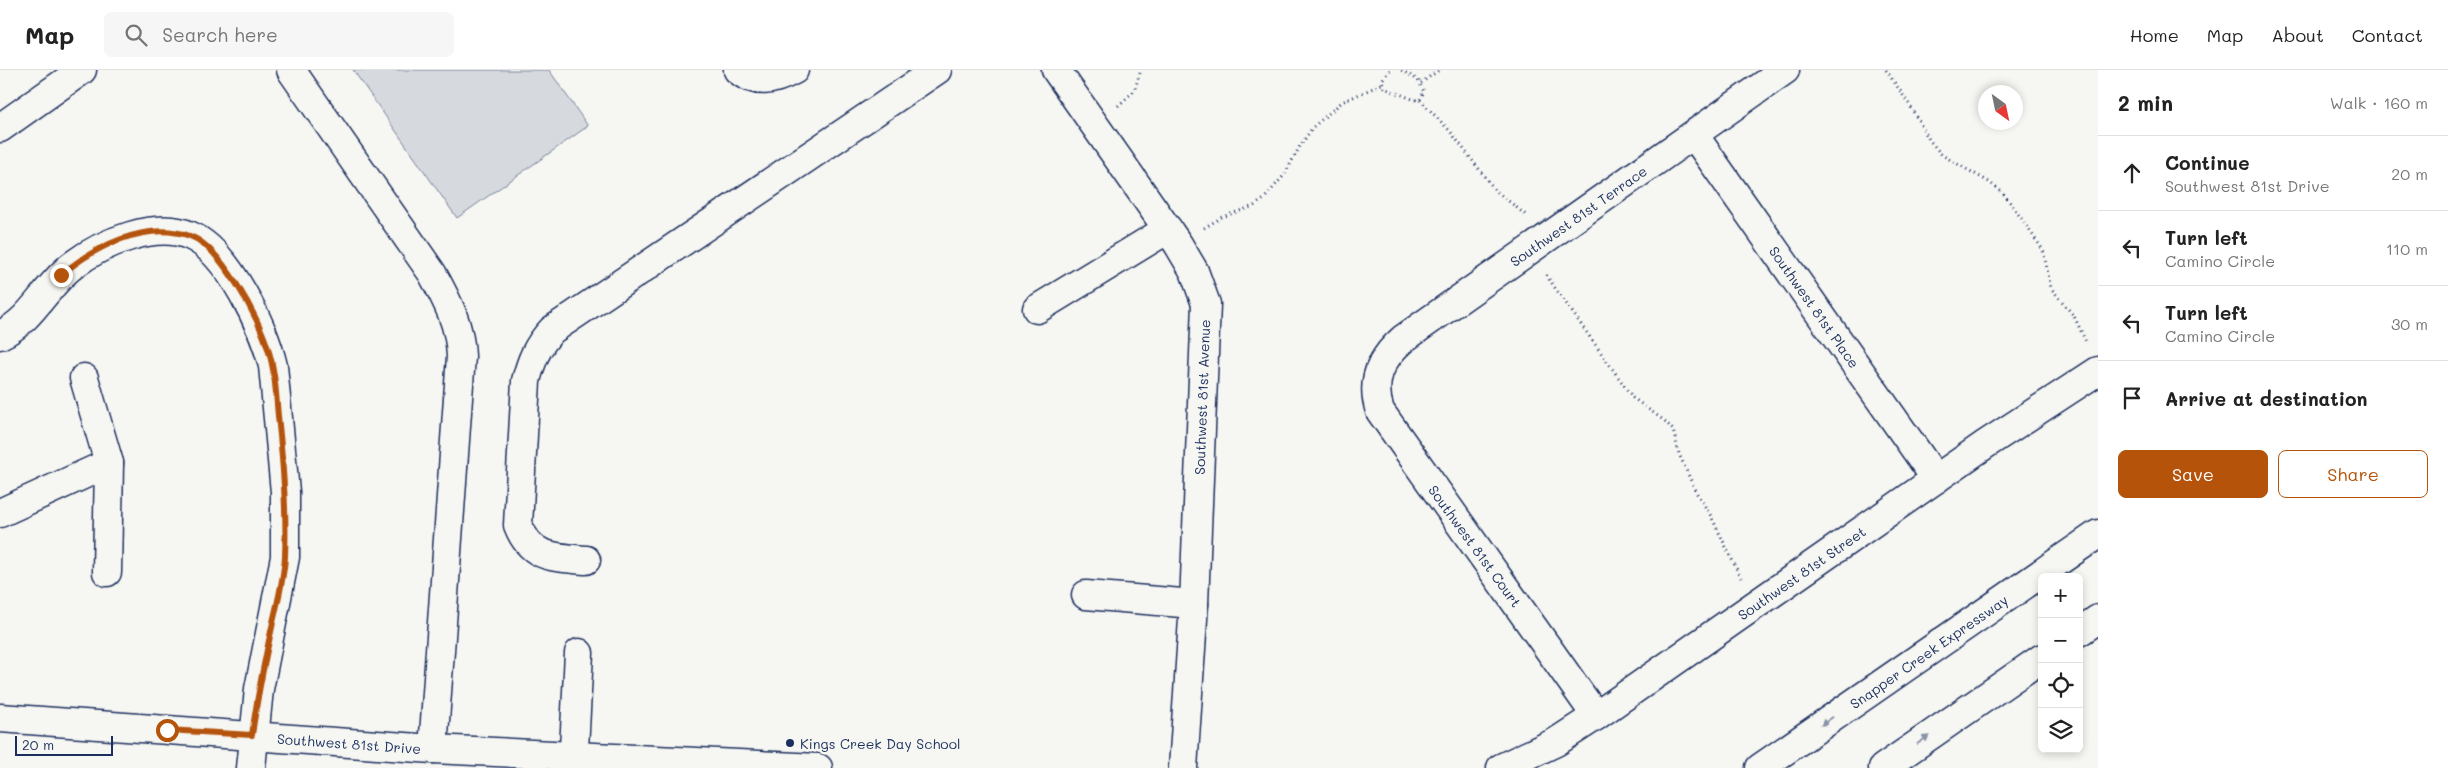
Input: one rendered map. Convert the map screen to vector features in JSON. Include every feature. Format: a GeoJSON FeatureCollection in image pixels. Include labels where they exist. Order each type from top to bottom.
{"type":"FeatureCollection","features":[{"type":"Feature","properties":{"kind":"main road"},"geometry":{"type":"LineString","coordinates":[[0,128],[82,70]]}},
{"type":"Feature","properties":{"kind":"main road"},"geometry":{"type":"LineString","coordinates":[[291,70],[432,273],[445,297],[460,338],[461,356],[433,749]]}},
{"type":"Feature","properties":{"kind":"main road"},"geometry":{"type":"LineString","coordinates":[[738,70],[748,78],[763,80],[780,78],[794,70]]}},
{"type":"Feature","properties":{"kind":"main road"},"geometry":{"type":"LineString","coordinates":[[586,560],[547,556],[537,551],[526,540],[518,525],[526,382],[532,359],[540,342],[560,325],[937,70]]}},
{"type":"Feature","properties":{"kind":"main road","name":"Southwest 81st Avenue"},"geometry":{"type":"LineString","coordinates":[[1056,70],[1168,229],[1194,271],[1206,304],[1194,604],[1183,768]]}},
{"type":"Feature","properties":{"kind":"main road","name":"Southwest 81st Terrace"},"geometry":{"type":"LineString","coordinates":[[1378,369],[1387,355],[1403,340],[1785,70]]}},
{"type":"Feature","properties":{"kind":"main road","name":"Southwest 81st Place"},"geometry":{"type":"LineString","coordinates":[[1694,135],[1936,479]]}},
{"type":"Feature","properties":{"kind":"main road"},"geometry":{"type":"LineString","coordinates":[[1037,309],[1168,229]]}},
{"type":"Feature","properties":{"kind":"main road"},"geometry":{"type":"LineString","coordinates":[[0,335],[18,325],[28,316],[51,287],[74,264],[98,249],[127,237],[160,232],[175,232],[192,236],[209,249],[233,278],[261,329],[273,366],[285,492],[285,557],[259,689],[252,735],[251,768]]}},
{"type":"Feature","properties":{"kind":"main road","name":"Southwest 81st Street"},"geometry":{"type":"LineString","coordinates":[[1500,768],[1556,742],[1596,716],[1936,479],[2093,359]]}},
{"type":"Feature","properties":{"kind":"main road","name":"Southwest 81st Court"},"geometry":{"type":"LineString","coordinates":[[1378,369],[1376,391],[1380,411],[1596,716]]}},
{"type":"Feature","properties":{"kind":"main road"},"geometry":{"type":"LineString","coordinates":[[84,378],[109,463],[107,572]]}},
{"type":"Feature","properties":{"kind":"main road"},"geometry":{"type":"LineString","coordinates":[[0,513],[109,463]]}},
{"type":"Feature","properties":{"kind":"main road","name":"Snapper Creek Expressway"},"geometry":{"type":"LineString","coordinates":[[1760,768],[2098,534]]}},
{"type":"Feature","properties":{"kind":"main road"},"geometry":{"type":"LineString","coordinates":[[1086,595],[1194,604]]}},
{"type":"Feature","properties":{"kind":"main road"},"geometry":{"type":"LineString","coordinates":[[2083,629],[2098,619]]}},
{"type":"Feature","properties":{"kind":"main road"},"geometry":{"type":"LineString","coordinates":[[574,763],[579,653]]}},
{"type":"Feature","properties":{"kind":"main road"},"geometry":{"type":"LineString","coordinates":[[1884,768],[2038,661]]}},
{"type":"Feature","properties":{"kind":"main road","name":"Southwest 81st Drive"},"geometry":{"type":"LineString","coordinates":[[0,718],[433,749],[574,763],[818,768]]}},
{"type":"Feature","properties":{"kind":"path"},"geometry":{"type":"LineString","coordinates":[[1113,109],[1129,98],[1134,92],[1142,70]]}},
{"type":"Feature","properties":{"kind":"path"},"geometry":{"type":"LineString","coordinates":[[1382,84],[1382,80],[1390,70]]}},
{"type":"Feature","properties":{"kind":"path"},"geometry":{"type":"LineString","coordinates":[[1401,70],[1421,83],[1424,92],[1420,100]]}},
{"type":"Feature","properties":{"kind":"path"},"geometry":{"type":"LineString","coordinates":[[1421,83],[1439,70]]}},
{"type":"Feature","properties":{"kind":"path"},"geometry":{"type":"LineString","coordinates":[[1886,70],[1909,104],[1930,141],[1942,155],[2003,192],[2043,250],[2051,288],[2074,316],[2093,359]]}},
{"type":"Feature","properties":{"kind":"path"},"geometry":{"type":"LineString","coordinates":[[1382,84],[1389,91],[1420,100],[1461,143],[1496,190],[1517,205],[1532,223]]}},
{"type":"Feature","properties":{"kind":"path"},"geometry":{"type":"LineString","coordinates":[[1196,233],[1222,217],[1259,203],[1285,174],[1313,127],[1342,102],[1382,84]]}},
{"type":"Feature","properties":{"kind":"path"},"geometry":{"type":"LineString","coordinates":[[1544,269],[1632,398],[1666,422],[1673,430],[1679,454],[1696,492],[1712,516],[1743,582]]}},
{"type":"Feature","properties":{"kind":"shaded area"},"geometry":{"type":"Polygon","coordinates":[[[353,70],[549,70],[588,126],[457,218],[353,70]]]}},
{"type":"Feature","properties":{"kind":"place","name":"Kings Creek Day School"},"geometry":{"type":"Point","coordinates":[790,743]}},
{"type":"Feature","properties":{"kind":"route"},"geometry":{"type":"LineString","coordinates":[[61,275],[74,264],[98,249],[127,237],[160,232],[175,232],[192,236],[209,249],[233,278],[261,329],[273,366],[283,459],[285,557],[259,689],[252,735],[167,730]]}}]}
